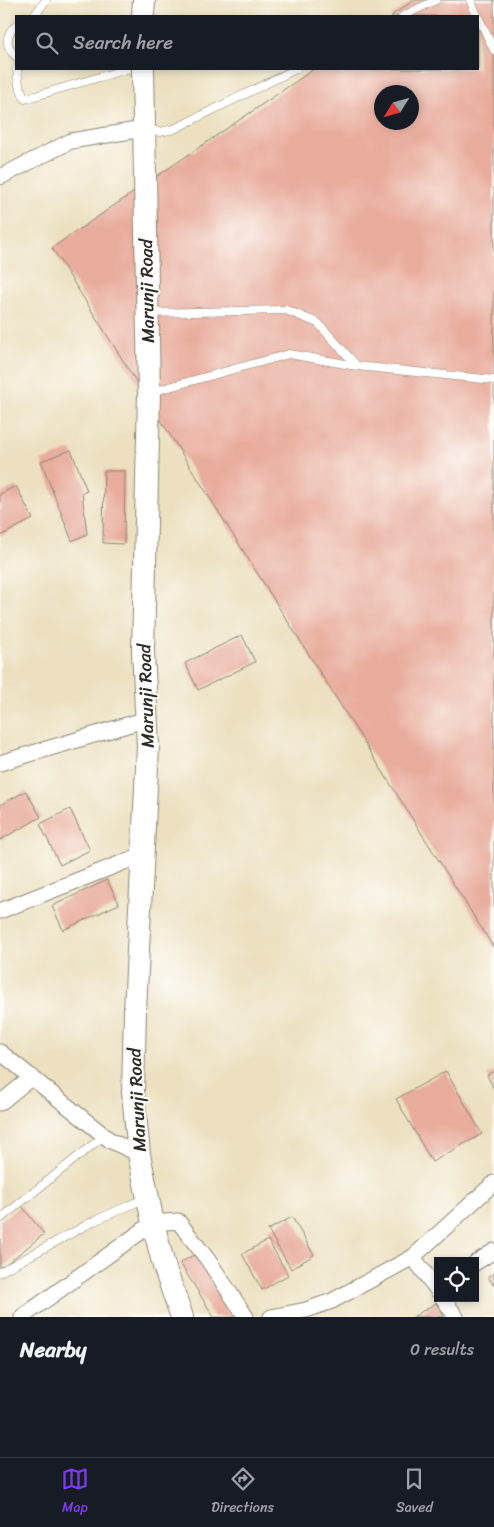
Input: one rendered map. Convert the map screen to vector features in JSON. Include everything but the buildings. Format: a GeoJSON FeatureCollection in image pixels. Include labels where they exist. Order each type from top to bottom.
{"type":"FeatureCollection","features":[{"type":"Feature","properties":{"kind":"street"},"geometry":{"type":"LineString","coordinates":[[143,15],[144,0]]}},
{"type":"Feature","properties":{"kind":"street","name":"Marunji Road"},"geometry":{"type":"LineString","coordinates":[[143,70],[149,393],[143,651],[148,746],[135,1011],[133,1092],[139,1154],[153,1223],[164,1266],[182,1317]]}},
{"type":"Feature","properties":{"kind":"street"},"geometry":{"type":"LineString","coordinates":[[0,177],[71,141],[143,129]]}},
{"type":"Feature","properties":{"kind":"street"},"geometry":{"type":"LineString","coordinates":[[0,763],[147,719]]}},
{"type":"Feature","properties":{"kind":"street"},"geometry":{"type":"LineString","coordinates":[[0,910],[142,855]]}},
{"type":"Feature","properties":{"kind":"street"},"geometry":{"type":"LineString","coordinates":[[0,1052],[111,1140],[139,1154]]}},
{"type":"Feature","properties":{"kind":"street"},"geometry":{"type":"LineString","coordinates":[[0,1103],[32,1077]]}},
{"type":"Feature","properties":{"kind":"street"},"geometry":{"type":"LineString","coordinates":[[271,1317],[308,1314],[414,1257],[494,1183]]}},
{"type":"Feature","properties":{"kind":"street"},"geometry":{"type":"LineString","coordinates":[[22,1317],[153,1223],[178,1221],[208,1260],[246,1317]]}},
{"type":"Feature","properties":{"kind":"street"},"geometry":{"type":"LineString","coordinates":[[479,1260],[494,1251]]}},
{"type":"Feature","properties":{"kind":"street"},"geometry":{"type":"LineString","coordinates":[[414,1257],[434,1285]]}},
{"type":"Feature","properties":{"kind":"street"},"geometry":{"type":"LineString","coordinates":[[446,1302],[456,1317]]}},
{"type":"Feature","properties":{"kind":"lane"},"geometry":{"type":"LineString","coordinates":[[35,15],[46,0]]}},
{"type":"Feature","properties":{"kind":"lane"},"geometry":{"type":"LineString","coordinates":[[404,15],[436,0]]}},
{"type":"Feature","properties":{"kind":"lane"},"geometry":{"type":"LineString","coordinates":[[470,0],[477,15]]}},
{"type":"Feature","properties":{"kind":"lane"},"geometry":{"type":"LineString","coordinates":[[479,19],[494,50]]}},
{"type":"Feature","properties":{"kind":"lane"},"geometry":{"type":"LineString","coordinates":[[15,26],[4,38],[15,57]]}},
{"type":"Feature","properties":{"kind":"lane"},"geometry":{"type":"LineString","coordinates":[[17,70],[19,85],[26,99],[124,70]]}},
{"type":"Feature","properties":{"kind":"lane"},"geometry":{"type":"LineString","coordinates":[[143,129],[160,132],[174,129],[294,70]]}},
{"type":"Feature","properties":{"kind":"lane"},"geometry":{"type":"LineString","coordinates":[[147,313],[286,310],[318,323],[357,366]]}},
{"type":"Feature","properties":{"kind":"lane"},"geometry":{"type":"LineString","coordinates":[[149,393],[289,354],[357,366],[494,380]]}},
{"type":"Feature","properties":{"kind":"lane"},"geometry":{"type":"LineString","coordinates":[[0,1219],[105,1135]]}},
{"type":"Feature","properties":{"kind":"lane"},"geometry":{"type":"LineString","coordinates":[[0,1272],[94,1221],[148,1198]]}}]}
